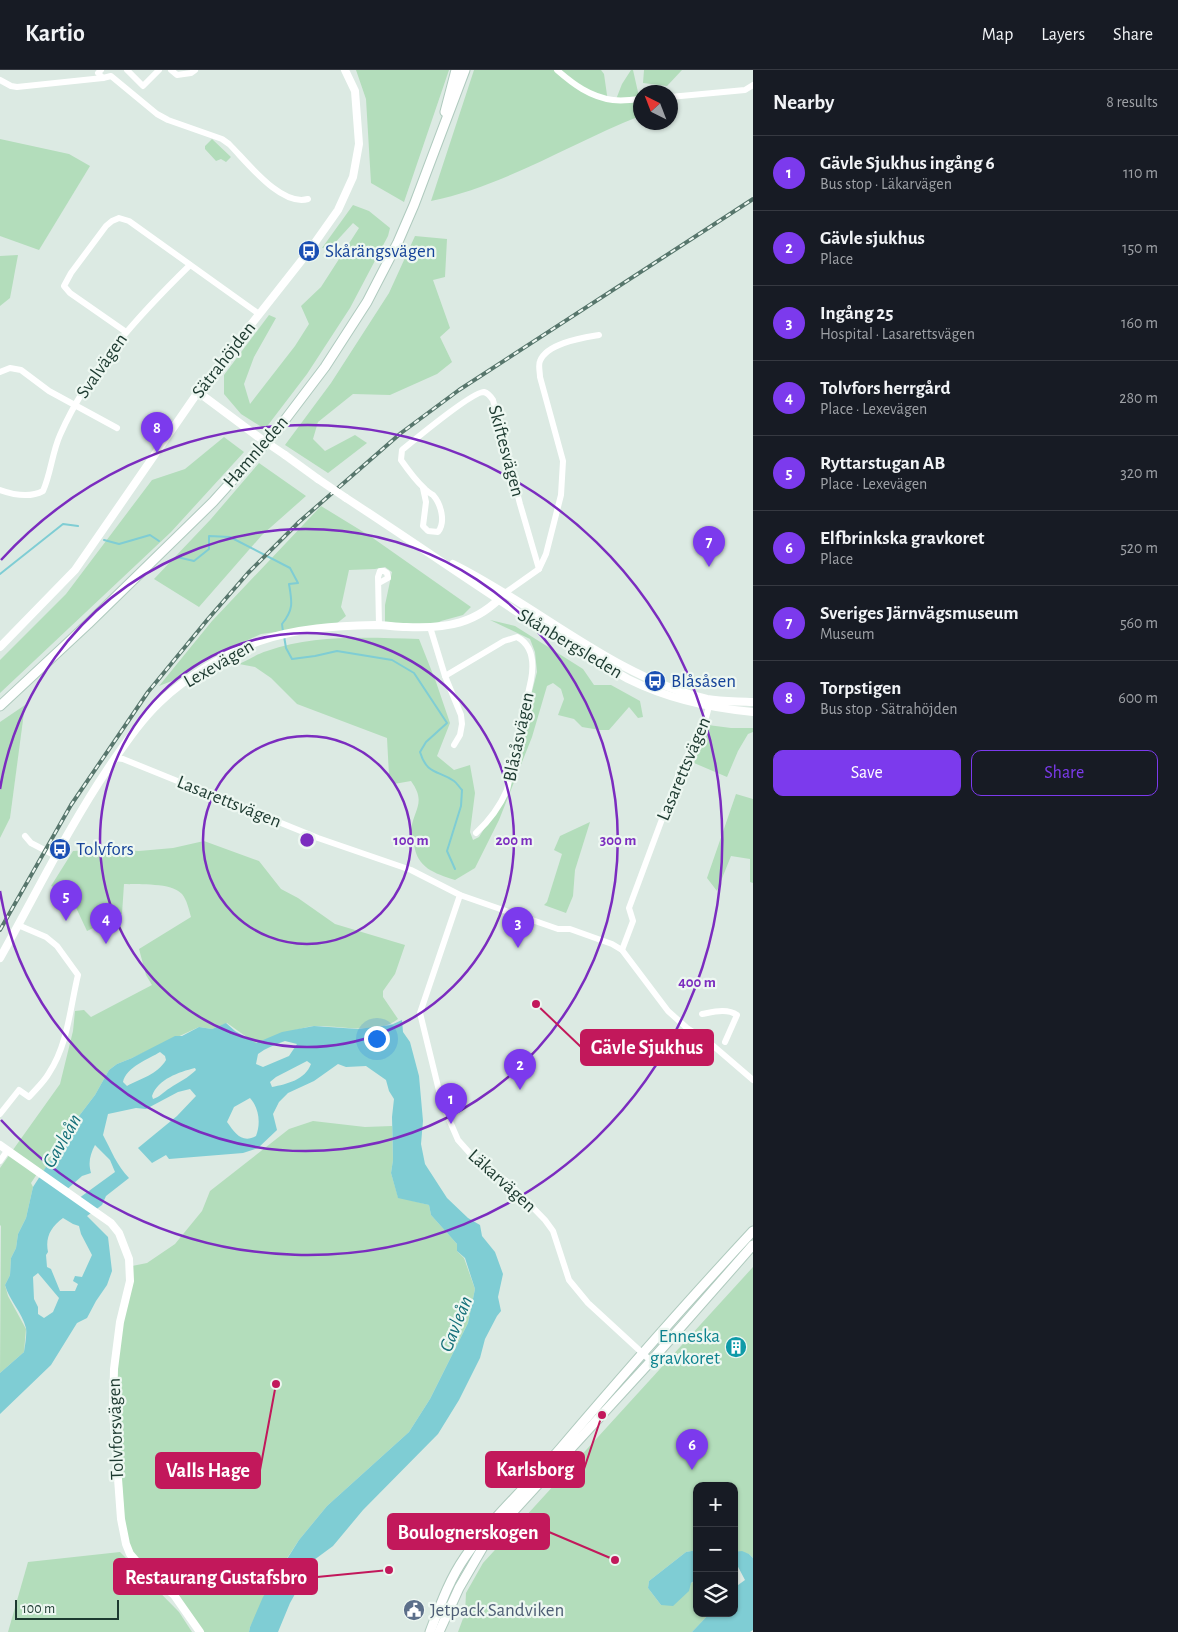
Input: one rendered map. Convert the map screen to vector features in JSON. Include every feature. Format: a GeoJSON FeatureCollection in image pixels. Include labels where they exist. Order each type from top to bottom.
{"type":"FeatureCollection","features":[{"type":"Feature","properties":{"kind":"main road","name":"Hamnleden"},"geometry":{"type":"LineString","coordinates":[[437,143],[456,70]]}},
{"type":"Feature","properties":{"kind":"main road","name":"Hamnleden"},"geometry":{"type":"LineString","coordinates":[[0,706],[110,603],[213,502],[276,433],[325,367],[367,302],[398,242],[465,70]]}},
{"type":"Feature","properties":{"kind":"main road"},"geometry":{"type":"LineString","coordinates":[[439,1632],[440,1618],[451,1582],[465,1558],[482,1535],[558,1452],[642,1352],[753,1230]]}},
{"type":"Feature","properties":{"kind":"main road"},"geometry":{"type":"LineString","coordinates":[[430,1632],[488,1540],[652,1361],[753,1245]]}},
{"type":"Feature","properties":{"kind":"street"},"geometry":{"type":"LineString","coordinates":[[102,70],[98,73],[103,78]]}},
{"type":"Feature","properties":{"kind":"street"},"geometry":{"type":"LineString","coordinates":[[128,70],[143,86]]}},
{"type":"Feature","properties":{"kind":"street"},"geometry":{"type":"LineString","coordinates":[[134,94],[159,70]]}},
{"type":"Feature","properties":{"kind":"street"},"geometry":{"type":"LineString","coordinates":[[172,70],[177,75],[190,73],[195,70]]}},
{"type":"Feature","properties":{"kind":"street","name":"Sätrahöjden"},"geometry":{"type":"LineString","coordinates":[[0,647],[75,570],[198,392],[309,251],[338,210],[353,177],[359,144],[355,91],[345,70]]}},
{"type":"Feature","properties":{"kind":"street"},"geometry":{"type":"LineString","coordinates":[[557,70],[573,84],[592,95],[613,100],[633,99]]}},
{"type":"Feature","properties":{"kind":"street"},"geometry":{"type":"LineString","coordinates":[[0,80],[17,86],[111,76],[157,114],[168,120],[215,136],[229,144],[273,188],[284,196],[294,201],[308,200]]}},
{"type":"Feature","properties":{"kind":"street"},"geometry":{"type":"LineString","coordinates":[[678,96],[745,90],[753,85]]}},
{"type":"Feature","properties":{"kind":"street"},"geometry":{"type":"LineString","coordinates":[[126,332],[70,293],[64,286],[71,272],[106,226],[119,218],[129,221],[259,314]]}},
{"type":"Feature","properties":{"kind":"street","name":"Svalvägen"},"geometry":{"type":"LineString","coordinates":[[0,490],[12,494],[35,495],[43,491],[59,436],[75,405],[100,366],[126,332],[190,265]]}},
{"type":"Feature","properties":{"kind":"street"},"geometry":{"type":"LineString","coordinates":[[505,593],[539,569],[546,554],[561,495],[563,462],[540,377],[539,362],[545,354],[562,344],[578,338],[599,335]]}},
{"type":"Feature","properties":{"kind":"street"},"geometry":{"type":"LineString","coordinates":[[0,372],[10,368],[21,370],[49,391],[117,428]]}},
{"type":"Feature","properties":{"kind":"street","name":"Skånbergsleden"},"geometry":{"type":"LineString","coordinates":[[198,392],[318,479],[498,600],[628,679],[650,690],[753,712]]}},
{"type":"Feature","properties":{"kind":"street","name":"Skiftesvägen"},"geometry":{"type":"LineString","coordinates":[[423,488],[401,460],[402,450],[476,394],[484,392],[490,395],[493,400],[539,569]]}},
{"type":"Feature","properties":{"kind":"street"},"geometry":{"type":"LineString","coordinates":[[423,488],[439,503],[442,519],[441,528],[438,532],[428,531],[423,526],[426,502],[423,488]]}},
{"type":"Feature","properties":{"kind":"street","name":"Skånbergsleden"},"geometry":{"type":"LineString","coordinates":[[429,552],[484,579],[634,672],[710,703],[753,702]]}},
{"type":"Feature","properties":{"kind":"street"},"geometry":{"type":"LineString","coordinates":[[379,583],[379,625]]}},
{"type":"Feature","properties":{"kind":"street","name":"Lexevägen"},"geometry":{"type":"LineString","coordinates":[[0,958],[89,797],[140,723],[161,701],[202,669],[258,641],[294,632],[334,627],[379,625],[430,628],[452,626],[470,620],[505,593]]}},
{"type":"Feature","properties":{"kind":"street"},"geometry":{"type":"LineString","coordinates":[[430,628],[445,676],[461,714],[460,735],[454,745]]}},
{"type":"Feature","properties":{"kind":"street","name":"Blåsåsvägen"},"geometry":{"type":"LineString","coordinates":[[445,676],[504,641],[517,637],[523,640],[531,653],[533,668],[531,680],[507,790],[503,800],[484,826],[476,833]]}},
{"type":"Feature","properties":{"kind":"street","name":"Lasarettsvägen"},"geometry":{"type":"LineString","coordinates":[[622,950],[633,921],[629,908],[681,768],[704,725],[710,703]]}},
{"type":"Feature","properties":{"kind":"street","name":"Lasarettsvägen"},"geometry":{"type":"LineString","coordinates":[[116,758],[123,759],[318,838],[411,870],[460,895],[558,929],[570,929],[612,944],[622,950],[668,1011],[687,1028],[710,1043],[753,1080]]}},
{"type":"Feature","properties":{"kind":"street"},"geometry":{"type":"LineString","coordinates":[[25,836],[31,843],[56,856]]}},
{"type":"Feature","properties":{"kind":"street","name":"Läkarvägen"},"geometry":{"type":"LineString","coordinates":[[460,895],[420,1013],[442,1103],[458,1140],[475,1159],[509,1183],[546,1220],[553,1231],[569,1280],[588,1304],[652,1361]]}},
{"type":"Feature","properties":{"kind":"street"},"geometry":{"type":"LineString","coordinates":[[0,1114],[19,1090],[29,1097],[49,1074],[58,1056],[66,1032],[78,975],[58,946],[46,937],[18,925]]}},
{"type":"Feature","properties":{"kind":"street"},"geometry":{"type":"LineString","coordinates":[[702,1014],[717,1011],[733,1012],[737,1015],[725,1042]]}},
{"type":"Feature","properties":{"kind":"street"},"geometry":{"type":"LineString","coordinates":[[0,1145],[7,1151],[0,1162]]}},
{"type":"Feature","properties":{"kind":"street","name":"Tolvforsvägen"},"geometry":{"type":"LineString","coordinates":[[7,1151],[96,1212],[111,1223],[119,1233],[129,1259],[130,1280],[120,1322],[114,1369],[113,1411],[121,1519],[126,1544],[130,1554],[144,1570],[174,1595],[200,1632]]}},
{"type":"Feature","properties":{"kind":"green space"},"geometry":{"type":"Polygon","coordinates":[[[356,70],[449,70],[404,202],[371,183],[366,99],[356,70]]]}},
{"type":"Feature","properties":{"kind":"green space"},"geometry":{"type":"Polygon","coordinates":[[[474,70],[601,70],[604,74],[608,102],[615,102],[622,84],[631,70],[633,70],[636,85],[633,85],[633,119],[511,175],[458,194],[431,201],[474,70]]]}},
{"type":"Feature","properties":{"kind":"green space"},"geometry":{"type":"Polygon","coordinates":[[[644,70],[682,70],[668,85],[643,83],[644,70]]]}},
{"type":"Feature","properties":{"kind":"green space"},"geometry":{"type":"Polygon","coordinates":[[[0,139],[69,154],[90,166],[39,250],[0,236],[0,139]]]}},
{"type":"Feature","properties":{"kind":"green space"},"geometry":{"type":"Polygon","coordinates":[[[212,139],[231,157],[226,162],[221,159],[216,161],[205,149],[205,146],[212,139]]]}},
{"type":"Feature","properties":{"kind":"green space"},"geometry":{"type":"Polygon","coordinates":[[[353,205],[369,211],[390,228],[388,236],[350,308],[307,374],[265,429],[241,414],[224,394],[224,375],[269,315],[276,318],[254,357],[244,384],[250,404],[295,346],[309,324],[301,306],[321,287],[359,228],[353,223],[332,246],[322,248],[353,205]]]}},
{"type":"Feature","properties":{"kind":"green space"},"geometry":{"type":"Polygon","coordinates":[[[415,236],[447,239],[445,277],[433,280],[450,328],[440,337],[452,362],[437,374],[390,395],[353,394],[318,422],[313,439],[325,451],[355,435],[367,443],[328,473],[285,445],[331,383],[389,293],[415,236]]]}},
{"type":"Feature","properties":{"kind":"green space"},"geometry":{"type":"Polygon","coordinates":[[[18,255],[10,298],[0,306],[0,256],[18,255]]]}},
{"type":"Feature","properties":{"kind":"green space"},"geometry":{"type":"Polygon","coordinates":[[[224,437],[244,452],[171,532],[0,693],[0,660],[66,594],[152,480],[185,469],[224,437]]]}},
{"type":"Feature","properties":{"kind":"green space"},"geometry":{"type":"Polygon","coordinates":[[[259,463],[306,496],[262,535],[199,607],[154,579],[211,519],[259,463]]]}},
{"type":"Feature","properties":{"kind":"green space"},"geometry":{"type":"Polygon","coordinates":[[[321,506],[370,536],[471,607],[463,615],[441,621],[430,627],[385,625],[385,605],[392,572],[385,567],[349,570],[341,607],[346,616],[336,624],[261,634],[215,655],[177,679],[159,686],[212,621],[321,506]]]}},
{"type":"Feature","properties":{"kind":"green space"},"geometry":{"type":"Polygon","coordinates":[[[490,620],[515,626],[583,669],[594,685],[611,685],[640,701],[643,717],[638,718],[629,707],[609,730],[582,727],[574,719],[558,715],[564,699],[561,689],[553,683],[547,686],[532,737],[499,820],[475,868],[455,880],[434,872],[419,859],[411,831],[419,800],[418,794],[411,781],[394,784],[389,775],[387,738],[297,704],[271,678],[255,667],[239,664],[263,652],[323,639],[419,639],[450,723],[437,756],[454,770],[470,765],[475,793],[470,832],[473,840],[479,837],[506,794],[537,672],[535,652],[530,639],[490,620]]]}},
{"type":"Feature","properties":{"kind":"green space"},"geometry":{"type":"Polygon","coordinates":[[[25,705],[10,818],[0,838],[0,722],[25,705]]]}},
{"type":"Feature","properties":{"kind":"green space"},"geometry":{"type":"Polygon","coordinates":[[[708,725],[753,728],[753,732],[748,734],[738,751],[727,777],[694,763],[708,725]]]}},
{"type":"Feature","properties":{"kind":"green space"},"geometry":{"type":"Polygon","coordinates":[[[736,794],[753,799],[753,883],[750,882],[750,859],[731,856],[717,891],[707,878],[736,794]]]}},
{"type":"Feature","properties":{"kind":"green space"},"geometry":{"type":"Polygon","coordinates":[[[590,822],[575,870],[573,896],[566,913],[544,905],[547,902],[562,854],[554,850],[560,836],[590,822]]]}},
{"type":"Feature","properties":{"kind":"green space"},"geometry":{"type":"Polygon","coordinates":[[[204,841],[259,861],[281,889],[298,898],[335,924],[405,945],[395,974],[383,991],[383,997],[398,1019],[380,1027],[369,1028],[309,1027],[255,1043],[227,1023],[212,1029],[199,1027],[117,1064],[109,1070],[95,1095],[79,1116],[41,1175],[37,1174],[31,1183],[33,1187],[26,1218],[18,1234],[16,1248],[11,1258],[10,1275],[5,1285],[8,1296],[26,1329],[24,1352],[0,1373],[0,1168],[60,1084],[73,1031],[75,1011],[84,1010],[91,1017],[152,985],[146,975],[139,949],[191,917],[185,899],[177,890],[155,885],[124,884],[122,914],[87,931],[67,892],[51,886],[73,851],[105,849],[139,851],[173,848],[204,841]]]}},
{"type":"Feature","properties":{"kind":"green space"},"geometry":{"type":"Polygon","coordinates":[[[313,1121],[365,1127],[392,1126],[393,1160],[391,1173],[398,1197],[429,1205],[431,1215],[457,1244],[457,1251],[464,1258],[475,1289],[468,1323],[430,1399],[409,1432],[327,1506],[299,1540],[280,1569],[249,1632],[200,1632],[193,1621],[155,1580],[126,1544],[114,1369],[132,1266],[147,1263],[175,1244],[202,1211],[210,1191],[289,1129],[313,1121]]]}},
{"type":"Feature","properties":{"kind":"green space"},"geometry":{"type":"Polygon","coordinates":[[[753,1267],[753,1558],[749,1554],[738,1553],[738,1482],[693,1482],[693,1551],[686,1552],[649,1581],[648,1588],[661,1605],[693,1582],[693,1617],[706,1617],[692,1632],[458,1632],[465,1613],[466,1593],[483,1563],[753,1267]]]}},
{"type":"Feature","properties":{"kind":"green space"},"geometry":{"type":"Polygon","coordinates":[[[120,1552],[179,1612],[192,1632],[8,1632],[28,1562],[120,1552]]]}},
{"type":"Feature","properties":{"kind":"water"},"geometry":{"type":"Polygon","coordinates":[[[402,1020],[403,1032],[410,1042],[419,1076],[423,1121],[421,1144],[425,1164],[447,1198],[468,1218],[480,1225],[482,1236],[495,1252],[503,1274],[498,1297],[501,1311],[485,1339],[480,1358],[459,1400],[438,1434],[363,1510],[333,1546],[314,1560],[290,1603],[278,1632],[249,1632],[263,1597],[299,1540],[327,1506],[409,1432],[430,1399],[468,1323],[475,1289],[465,1258],[457,1251],[457,1244],[431,1215],[429,1205],[398,1198],[391,1173],[394,1099],[389,1091],[386,1080],[366,1066],[346,1067],[338,1064],[314,1081],[288,1093],[279,1102],[273,1114],[277,1130],[258,1148],[243,1153],[169,1159],[166,1155],[152,1163],[138,1148],[177,1116],[196,1096],[190,1089],[178,1092],[146,1109],[136,1108],[108,1114],[103,1135],[118,1163],[129,1178],[106,1196],[102,1205],[87,1216],[108,1237],[112,1271],[107,1285],[87,1318],[77,1323],[51,1365],[0,1414],[0,1373],[24,1352],[26,1337],[24,1322],[5,1285],[10,1275],[11,1258],[16,1248],[18,1234],[26,1218],[33,1187],[79,1116],[95,1095],[109,1070],[117,1064],[175,1036],[182,1036],[199,1027],[212,1029],[226,1023],[235,1031],[256,1043],[282,1032],[314,1026],[358,1029],[391,1025],[402,1020]],[[285,1041],[258,1054],[256,1064],[263,1067],[289,1056],[297,1044],[285,1041]],[[160,1052],[138,1064],[125,1077],[123,1082],[127,1086],[153,1073],[166,1060],[165,1056],[160,1052]],[[307,1061],[270,1082],[272,1087],[300,1078],[311,1064],[307,1061]],[[195,1068],[170,1077],[159,1085],[152,1096],[153,1099],[187,1078],[196,1070],[195,1068]],[[250,1098],[234,1107],[227,1122],[243,1138],[247,1139],[256,1136],[258,1116],[250,1098]],[[95,1145],[90,1162],[91,1173],[82,1176],[64,1192],[75,1201],[115,1172],[110,1160],[95,1145]],[[63,1218],[55,1225],[47,1242],[47,1267],[51,1269],[60,1291],[75,1291],[78,1284],[73,1281],[75,1276],[82,1277],[92,1255],[79,1226],[63,1218]],[[38,1273],[33,1277],[34,1299],[38,1307],[38,1314],[44,1318],[53,1312],[59,1298],[38,1273]]]}},
{"type":"Feature","properties":{"kind":"water"},"geometry":{"type":"Polygon","coordinates":[[[693,1551],[693,1582],[689,1591],[673,1606],[661,1605],[648,1588],[649,1581],[686,1552],[693,1551]]]}},
{"type":"Feature","properties":{"kind":"water"},"geometry":{"type":"Polygon","coordinates":[[[738,1552],[749,1554],[753,1558],[753,1630],[750,1632],[692,1632],[706,1617],[738,1617],[738,1585],[745,1580],[738,1567],[738,1552]]]}},
{"type":"Feature","properties":{"kind":"waterway"},"geometry":{"type":"LineString","coordinates":[[0,574],[63,524],[78,526]]}},
{"type":"Feature","properties":{"kind":"waterway"},"geometry":{"type":"LineString","coordinates":[[104,540],[119,544],[150,535],[159,541]]}},
{"type":"Feature","properties":{"kind":"waterway"},"geometry":{"type":"LineString","coordinates":[[177,557],[194,561],[209,549],[209,536],[230,537],[290,568],[298,583],[289,584],[291,605],[289,614],[282,624],[283,632]]}},
{"type":"Feature","properties":{"kind":"waterway"},"geometry":{"type":"LineString","coordinates":[[284,636],[286,648],[292,659],[337,651],[392,660],[414,673],[447,723],[426,742],[420,752],[426,765],[454,781],[462,790],[461,806],[447,851],[455,869]]}},
{"type":"Feature","properties":{"kind":"railway"},"geometry":{"type":"LineString","coordinates":[[0,930],[71,805],[148,692],[248,573],[299,522],[401,433],[459,390],[753,199]]}},
{"type":"Feature","properties":{"kind":"place","name":"Skårängsvägen"},"geometry":{"type":"Point","coordinates":[309,251]}},
{"type":"Feature","properties":{"kind":"place","name":"Torpstigen"},"geometry":{"type":"Point","coordinates":[157,453]}},
{"type":"Feature","properties":{"kind":"place","name":"Sveriges Järnvägsmuseum"},"geometry":{"type":"Point","coordinates":[709,567]}},
{"type":"Feature","properties":{"kind":"place","name":"Blåsåsen"},"geometry":{"type":"Point","coordinates":[655,681]}},
{"type":"Feature","properties":{"kind":"place","name":"Tolvfors"},"geometry":{"type":"Point","coordinates":[60,849]}},
{"type":"Feature","properties":{"kind":"place","name":"Ryttarstugan AB"},"geometry":{"type":"Point","coordinates":[66,921]}},
{"type":"Feature","properties":{"kind":"place","name":"Tolvfors herrgård"},"geometry":{"type":"Point","coordinates":[106,944]}},
{"type":"Feature","properties":{"kind":"place","name":"Ingång 25"},"geometry":{"type":"Point","coordinates":[518,948]}},
{"type":"Feature","properties":{"kind":"place","name":"Gävle Sjukhus"},"geometry":{"type":"Point","coordinates":[536,1004]}},
{"type":"Feature","properties":{"kind":"place","name":"Gävle sjukhus"},"geometry":{"type":"Point","coordinates":[520,1090]}},
{"type":"Feature","properties":{"kind":"place","name":"Gävle Sjukhus ingång 6"},"geometry":{"type":"Point","coordinates":[451,1124]}},
{"type":"Feature","properties":{"kind":"place","name":"Enneska gravkoret"},"geometry":{"type":"Point","coordinates":[736,1347]}},
{"type":"Feature","properties":{"kind":"place","name":"Valls Hage"},"geometry":{"type":"Point","coordinates":[276,1384]}},
{"type":"Feature","properties":{"kind":"place","name":"Karlsborg"},"geometry":{"type":"Point","coordinates":[602,1415]}},
{"type":"Feature","properties":{"kind":"place","name":"Elfbrinkska gravkoret"},"geometry":{"type":"Point","coordinates":[692,1470]}},
{"type":"Feature","properties":{"kind":"place","name":"Boulognerskogen"},"geometry":{"type":"Point","coordinates":[615,1560]}},
{"type":"Feature","properties":{"kind":"place","name":"Restaurang Gustafsbro"},"geometry":{"type":"Point","coordinates":[389,1570]}},
{"type":"Feature","properties":{"kind":"place","name":"Jetpack Sandviken"},"geometry":{"type":"Point","coordinates":[414,1610]}},
{"type":"Feature","properties":{"kind":"water label","name":"Gavleån"},"geometry":{"type":"Point","coordinates":[62,1141]}},
{"type":"Feature","properties":{"kind":"water label","name":"Gavleån"},"geometry":{"type":"Point","coordinates":[456,1324]}}]}
